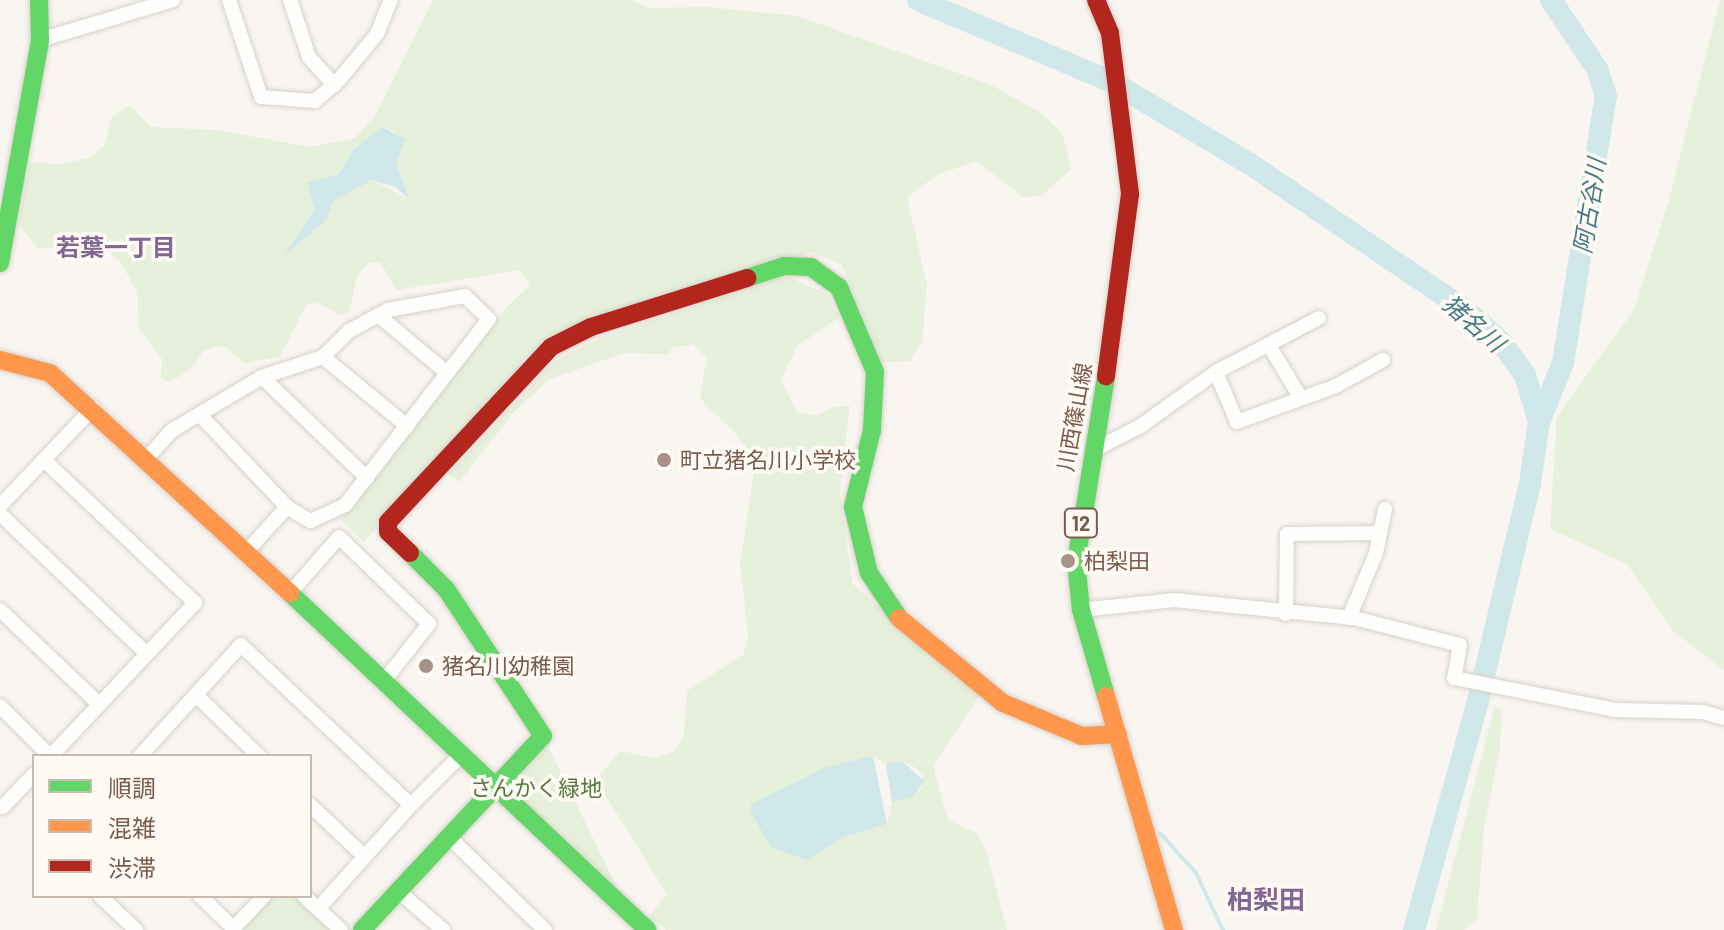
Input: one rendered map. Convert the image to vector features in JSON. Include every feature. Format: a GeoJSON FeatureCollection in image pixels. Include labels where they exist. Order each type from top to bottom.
{"type":"FeatureCollection","features":[{"type":"Feature","properties":{"kind":"street"},"geometry":{"type":"LineString","coordinates":[[0,263],[2,238],[40,40],[39,0]]}},
{"type":"Feature","properties":{"kind":"street"},"geometry":{"type":"LineString","coordinates":[[40,40],[173,0]]}},
{"type":"Feature","properties":{"kind":"street"},"geometry":{"type":"LineString","coordinates":[[229,0],[261,97],[315,101],[334,85],[377,34],[391,0]]}},
{"type":"Feature","properties":{"kind":"street"},"geometry":{"type":"LineString","coordinates":[[290,0],[309,57],[334,85]]}},
{"type":"Feature","properties":{"kind":"street","name":"川西篠山線"},"geometry":{"type":"LineString","coordinates":[[1096,0],[1114,54],[1130,194],[1127,246],[1076,562],[1081,610],[1174,930]]}},
{"type":"Feature","properties":{"kind":"street"},"geometry":{"type":"LineString","coordinates":[[362,930],[543,736],[446,589],[388,532],[388,522],[551,347],[591,327],[784,266],[811,267],[839,287],[875,372],[874,421],[853,507],[869,573],[893,613],[1003,703],[1082,736],[1118,734]]}},
{"type":"Feature","properties":{"kind":"street"},"geometry":{"type":"LineString","coordinates":[[147,458],[171,431],[202,417],[262,377],[323,357],[349,331],[378,315],[465,296],[489,319],[345,505],[310,521],[287,507],[202,417]]}},
{"type":"Feature","properties":{"kind":"street"},"geometry":{"type":"LineString","coordinates":[[378,315],[447,373]]}},
{"type":"Feature","properties":{"kind":"street"},"geometry":{"type":"LineString","coordinates":[[1092,451],[1139,427],[1216,372],[1270,347],[1319,318]]}},
{"type":"Feature","properties":{"kind":"street"},"geometry":{"type":"LineString","coordinates":[[1270,347],[1299,395]]}},
{"type":"Feature","properties":{"kind":"street"},"geometry":{"type":"LineString","coordinates":[[323,357],[407,426]]}},
{"type":"Feature","properties":{"kind":"street"},"geometry":{"type":"LineString","coordinates":[[0,360],[50,373],[93,408],[647,930]]}},
{"type":"Feature","properties":{"kind":"street"},"geometry":{"type":"LineString","coordinates":[[1216,372],[1237,422],[1299,395],[1336,386],[1383,360]]}},
{"type":"Feature","properties":{"kind":"street"},"geometry":{"type":"LineString","coordinates":[[262,377],[367,478]]}},
{"type":"Feature","properties":{"kind":"street"},"geometry":{"type":"LineString","coordinates":[[0,506],[93,408]]}},
{"type":"Feature","properties":{"kind":"street"},"geometry":{"type":"LineString","coordinates":[[44,460],[195,603],[52,754]]}},
{"type":"Feature","properties":{"kind":"street"},"geometry":{"type":"LineString","coordinates":[[247,551],[287,507]]}},
{"type":"Feature","properties":{"kind":"street"},"geometry":{"type":"LineString","coordinates":[[1349,618],[1380,533],[1385,509]]}},
{"type":"Feature","properties":{"kind":"street"},"geometry":{"type":"LineString","coordinates":[[0,514],[146,653]]}},
{"type":"Feature","properties":{"kind":"street"},"geometry":{"type":"LineString","coordinates":[[1286,614],[1287,534],[1380,533]]}},
{"type":"Feature","properties":{"kind":"street"},"geometry":{"type":"LineString","coordinates":[[291,592],[339,537],[429,624],[384,681]]}},
{"type":"Feature","properties":{"kind":"street"},"geometry":{"type":"LineString","coordinates":[[1081,610],[1174,600],[1286,614],[1349,618],[1460,645],[1454,678],[1615,710],[1703,712],[1724,718]]}},
{"type":"Feature","properties":{"kind":"street"},"geometry":{"type":"LineString","coordinates":[[0,610],[99,704]]}},
{"type":"Feature","properties":{"kind":"street"},"geometry":{"type":"LineString","coordinates":[[147,753],[241,645],[411,805]]}},
{"type":"Feature","properties":{"kind":"street"},"geometry":{"type":"LineString","coordinates":[[196,695],[257,754]]}},
{"type":"Feature","properties":{"kind":"street"},"geometry":{"type":"LineString","coordinates":[[0,706],[48,754]]}},
{"type":"Feature","properties":{"kind":"street"},"geometry":{"type":"LineString","coordinates":[[318,909],[411,805],[461,755]]}},
{"type":"Feature","properties":{"kind":"street"},"geometry":{"type":"LineString","coordinates":[[1,807],[32,776]]}},
{"type":"Feature","properties":{"kind":"street"},"geometry":{"type":"LineString","coordinates":[[312,807],[364,856]]}},
{"type":"Feature","properties":{"kind":"street"},"geometry":{"type":"LineString","coordinates":[[450,838],[545,930]]}},
{"type":"Feature","properties":{"kind":"street"},"geometry":{"type":"LineString","coordinates":[[397,890],[443,930]]}},
{"type":"Feature","properties":{"kind":"street"},"geometry":{"type":"LineString","coordinates":[[102,898],[136,930]]}},
{"type":"Feature","properties":{"kind":"street"},"geometry":{"type":"LineString","coordinates":[[202,898],[232,929],[262,898]]}},
{"type":"Feature","properties":{"kind":"street"},"geometry":{"type":"LineString","coordinates":[[306,898],[341,930]]}},
{"type":"Feature","properties":{"kind":"green space"},"geometry":{"type":"Polygon","coordinates":[[[433,0],[631,0],[649,8],[707,7],[797,16],[989,84],[1043,114],[1062,133],[1071,169],[1041,196],[1023,197],[976,161],[937,175],[907,197],[927,285],[922,342],[910,361],[881,362],[842,265],[811,252],[565,329],[526,357],[364,542],[341,520],[505,309],[530,285],[520,270],[396,290],[381,263],[371,262],[357,275],[350,311],[341,315],[315,302],[306,305],[280,357],[245,363],[223,345],[203,351],[193,367],[169,383],[161,377],[162,359],[139,329],[137,292],[120,261],[90,242],[39,249],[18,224],[30,162],[61,164],[89,158],[104,146],[112,117],[130,105],[151,127],[217,130],[310,147],[355,138],[375,116],[433,0]],[[382,127],[354,149],[339,174],[307,183],[315,209],[285,255],[327,219],[332,201],[372,180],[407,198],[396,164],[394,131],[382,127]]]}},
{"type":"Feature","properties":{"kind":"green space"},"geometry":{"type":"Polygon","coordinates":[[[1720,0],[1724,0],[1724,670],[1673,631],[1627,564],[1550,529],[1557,416],[1634,310],[1668,203],[1720,0]]]}},
{"type":"Feature","properties":{"kind":"green space"},"geometry":{"type":"Polygon","coordinates":[[[785,276],[826,293],[839,318],[798,345],[781,379],[797,413],[817,416],[832,407],[850,406],[840,492],[852,583],[980,695],[934,764],[935,774],[948,820],[977,833],[986,850],[1007,930],[666,930],[649,916],[667,894],[596,780],[620,751],[656,758],[675,751],[684,735],[687,691],[744,654],[748,635],[740,564],[756,460],[733,430],[704,404],[700,395],[707,358],[693,344],[672,348],[669,354],[624,353],[550,379],[515,411],[459,482],[448,474],[556,360],[601,338],[785,276]],[[873,756],[794,781],[807,860],[844,837],[887,824],[892,802],[921,790],[923,776],[916,768],[902,761],[886,764],[873,756]]]}},
{"type":"Feature","properties":{"kind":"green space"},"geometry":{"type":"Polygon","coordinates":[[[1495,706],[1502,710],[1500,746],[1484,828],[1477,920],[1464,930],[1436,930],[1495,706]]]}},
{"type":"Feature","properties":{"kind":"green space","name":"さんかく緑地"},"geometry":{"type":"Polygon","coordinates":[[[543,736],[630,914],[495,788],[543,736]]]}},
{"type":"Feature","properties":{"kind":"green space"},"geometry":{"type":"Polygon","coordinates":[[[262,898],[306,898],[341,930],[232,930],[262,898]]]}},
{"type":"Feature","properties":{"kind":"water"},"geometry":{"type":"Polygon","coordinates":[[[382,127],[405,139],[396,164],[409,199],[395,187],[372,180],[333,201],[327,219],[283,257],[315,209],[307,183],[339,174],[354,149],[382,127]]]}},
{"type":"Feature","properties":{"kind":"water"},"geometry":{"type":"Polygon","coordinates":[[[873,756],[887,824],[844,837],[807,860],[771,847],[751,813],[751,804],[824,768],[873,756]]]}},
{"type":"Feature","properties":{"kind":"water"},"geometry":{"type":"Polygon","coordinates":[[[902,761],[924,781],[913,797],[892,802],[886,764],[902,761]]]}},
{"type":"Feature","properties":{"kind":"waterway","name":"猪名川"},"geometry":{"type":"LineString","coordinates":[[918,0],[1112,82],[1250,164],[1463,308],[1501,342],[1525,375],[1539,422],[1530,483],[1478,701],[1414,930]]}},
{"type":"Feature","properties":{"kind":"waterway","name":"阿古谷川"},"geometry":{"type":"LineString","coordinates":[[1539,422],[1563,363],[1606,96],[1597,69],[1551,0]]}},
{"type":"Feature","properties":{"kind":"waterway"},"geometry":{"type":"LineString","coordinates":[[1160,833],[1196,873],[1223,930]]}},
{"type":"Feature","properties":{"kind":"traffic: fast"},"geometry":{"type":"LineString","coordinates":[[0,263],[40,40],[39,0]]}},
{"type":"Feature","properties":{"kind":"traffic: fast"},"geometry":{"type":"LineString","coordinates":[[747,278],[784,266],[811,267],[839,287],[875,372],[872,430],[853,507],[869,573],[899,618]]}},
{"type":"Feature","properties":{"kind":"traffic: fast"},"geometry":{"type":"LineString","coordinates":[[1106,376],[1076,562],[1081,610],[1106,696]]}},
{"type":"Feature","properties":{"kind":"traffic: fast"},"geometry":{"type":"LineString","coordinates":[[362,930],[543,736],[446,589],[410,553]]}},
{"type":"Feature","properties":{"kind":"traffic: fast"},"geometry":{"type":"LineString","coordinates":[[290,593],[647,930]]}},
{"type":"Feature","properties":{"kind":"traffic: slow"},"geometry":{"type":"LineString","coordinates":[[0,360],[50,373],[290,593]]}},
{"type":"Feature","properties":{"kind":"traffic: slow"},"geometry":{"type":"LineString","coordinates":[[899,618],[1003,703],[1082,736],[1118,734]]}},
{"type":"Feature","properties":{"kind":"traffic: slow"},"geometry":{"type":"LineString","coordinates":[[1106,696],[1174,930]]}},
{"type":"Feature","properties":{"kind":"traffic: jam"},"geometry":{"type":"LineString","coordinates":[[1096,0],[1110,33],[1130,194],[1106,376]]}},
{"type":"Feature","properties":{"kind":"traffic: jam"},"geometry":{"type":"LineString","coordinates":[[410,553],[388,532],[388,522],[551,347],[591,327],[747,278]]}},
{"type":"Feature","properties":{"kind":"place","name":"町立猪名川小学校"},"geometry":{"type":"Point","coordinates":[664,460]}},
{"type":"Feature","properties":{"kind":"place","name":"柏梨田"},"geometry":{"type":"Point","coordinates":[1068,561]}},
{"type":"Feature","properties":{"kind":"place","name":"猪名川幼稚園"},"geometry":{"type":"Point","coordinates":[426,666]}},
{"type":"Feature","properties":{"kind":"district","name":"若葉一丁目"},"geometry":{"type":"Point","coordinates":[116,247]}},
{"type":"Feature","properties":{"kind":"district","name":"柏梨田"},"geometry":{"type":"Point","coordinates":[1266,899]}}]}
